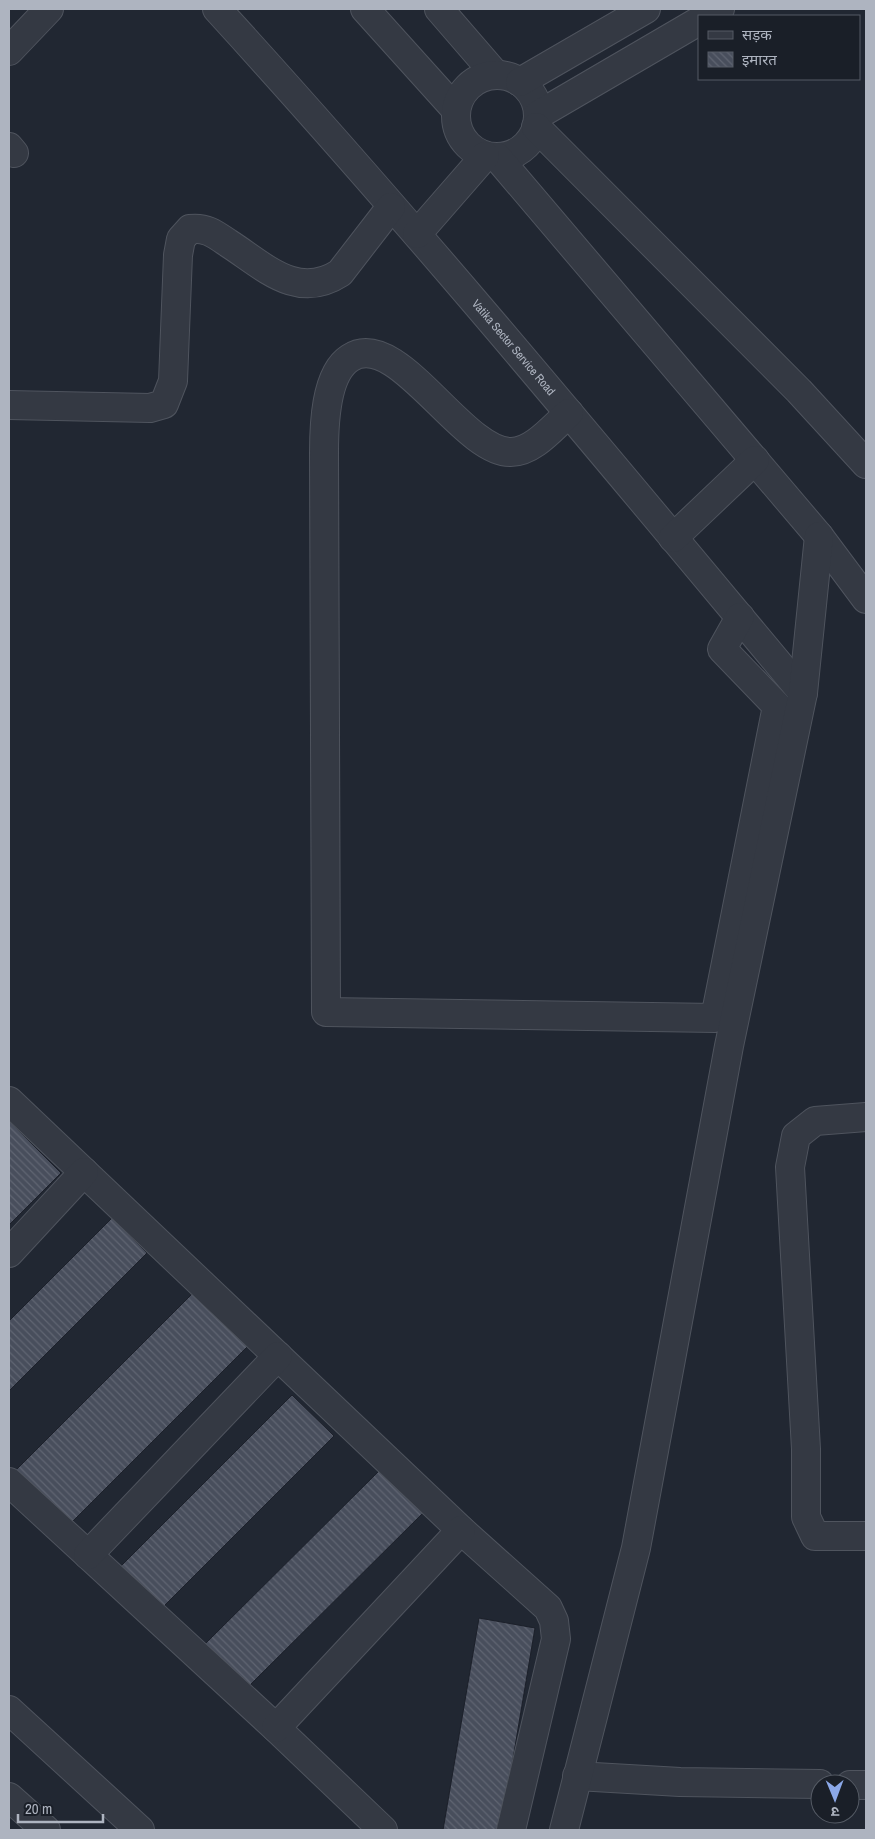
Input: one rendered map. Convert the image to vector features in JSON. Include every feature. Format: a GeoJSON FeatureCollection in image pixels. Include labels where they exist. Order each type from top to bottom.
{"type":"FeatureCollection","features":[{"type":"Feature","properties":{"kind":"street"},"geometry":{"type":"LineString","coordinates":[[9,51],[48,9]]}},
{"type":"Feature","properties":{"kind":"street","name":"Vatika Sector Service Road"},"geometry":{"type":"LineString","coordinates":[[217,9],[336,140],[391,207],[417,234],[803,692]]}},
{"type":"Feature","properties":{"kind":"street"},"geometry":{"type":"LineString","coordinates":[[365,9],[456,110]]}},
{"type":"Feature","properties":{"kind":"street"},"geometry":{"type":"LineString","coordinates":[[417,234],[491,156],[510,155],[522,149],[531,139],[537,121],[536,102],[530,91],[508,79],[439,9]]}},
{"type":"Feature","properties":{"kind":"street"},"geometry":{"type":"LineString","coordinates":[[646,9],[508,79],[482,78],[469,85],[460,96],[456,110],[455,122],[459,133],[466,144],[491,156],[755,460],[819,536],[866,599]]}},
{"type":"Feature","properties":{"kind":"street"},"geometry":{"type":"LineString","coordinates":[[709,15],[720,9]]}},
{"type":"Feature","properties":{"kind":"street"},"geometry":{"type":"LineString","coordinates":[[537,121],[698,22]]}},
{"type":"Feature","properties":{"kind":"street"},"geometry":{"type":"LineString","coordinates":[[537,121],[799,391],[866,464]]}},
{"type":"Feature","properties":{"kind":"street"},"geometry":{"type":"LineString","coordinates":[[9,405],[150,408],[164,404],[173,381],[178,255],[182,239],[190,229],[201,227],[215,234],[284,279],[302,285],[316,284],[340,273],[391,207]]}},
{"type":"Feature","properties":{"kind":"street"},"geometry":{"type":"LineString","coordinates":[[569,413],[525,450],[510,452],[484,443],[396,363],[368,353],[356,354],[345,361],[336,378],[325,414],[324,454],[326,1012],[715,1018],[777,706],[722,648],[740,617]]}},
{"type":"Feature","properties":{"kind":"street"},"geometry":{"type":"LineString","coordinates":[[673,538],[755,460]]}},
{"type":"Feature","properties":{"kind":"street"},"geometry":{"type":"LineString","coordinates":[[564,1830],[636,1548],[729,1046],[803,692],[819,536]]}},
{"type":"Feature","properties":{"kind":"street"},"geometry":{"type":"LineString","coordinates":[[9,1101],[461,1530],[535,1593],[548,1608],[554,1621],[556,1639],[511,1830]]}},
{"type":"Feature","properties":{"kind":"street"},"geometry":{"type":"LineString","coordinates":[[866,1117],[815,1121],[796,1136],[790,1167],[806,1449],[806,1517],[815,1536],[866,1536]]}},
{"type":"Feature","properties":{"kind":"street"},"geometry":{"type":"LineString","coordinates":[[9,1253],[84,1172]]}},
{"type":"Feature","properties":{"kind":"street"},"geometry":{"type":"LineString","coordinates":[[88,1555],[278,1356]]}},
{"type":"Feature","properties":{"kind":"street"},"geometry":{"type":"LineString","coordinates":[[9,1482],[276,1728],[383,1830]]}},
{"type":"Feature","properties":{"kind":"street"},"geometry":{"type":"LineString","coordinates":[[276,1728],[461,1530]]}},
{"type":"Feature","properties":{"kind":"street"},"geometry":{"type":"LineString","coordinates":[[9,1710],[140,1830]]}},
{"type":"Feature","properties":{"kind":"street"},"geometry":{"type":"LineString","coordinates":[[577,1776],[680,1782],[810,1784]]}},
{"type":"Feature","properties":{"kind":"street"},"geometry":{"type":"LineString","coordinates":[[9,1797],[46,1830]]}},
{"type":"Feature","properties":{"kind":"building"},"geometry":{"type":"Polygon","coordinates":[[[9,1121],[61,1173],[9,1225],[9,1121]]]}},
{"type":"Feature","properties":{"kind":"building"},"geometry":{"type":"Polygon","coordinates":[[[112,1218],[147,1253],[9,1391],[9,1321],[112,1218]]]}},
{"type":"Feature","properties":{"kind":"building"},"geometry":{"type":"Polygon","coordinates":[[[197,1289],[251,1343],[68,1526],[14,1472],[197,1289]]]}},
{"type":"Feature","properties":{"kind":"building"},"geometry":{"type":"Polygon","coordinates":[[[292,1395],[334,1436],[161,1609],[119,1568],[292,1395]]]}},
{"type":"Feature","properties":{"kind":"building"},"geometry":{"type":"Polygon","coordinates":[[[385,1465],[428,1508],[247,1688],[204,1645],[385,1465]]]}},
{"type":"Feature","properties":{"kind":"building"},"geometry":{"type":"Polygon","coordinates":[[[479,1618],[535,1628],[501,1830],[443,1830],[479,1618]]]}}]}
